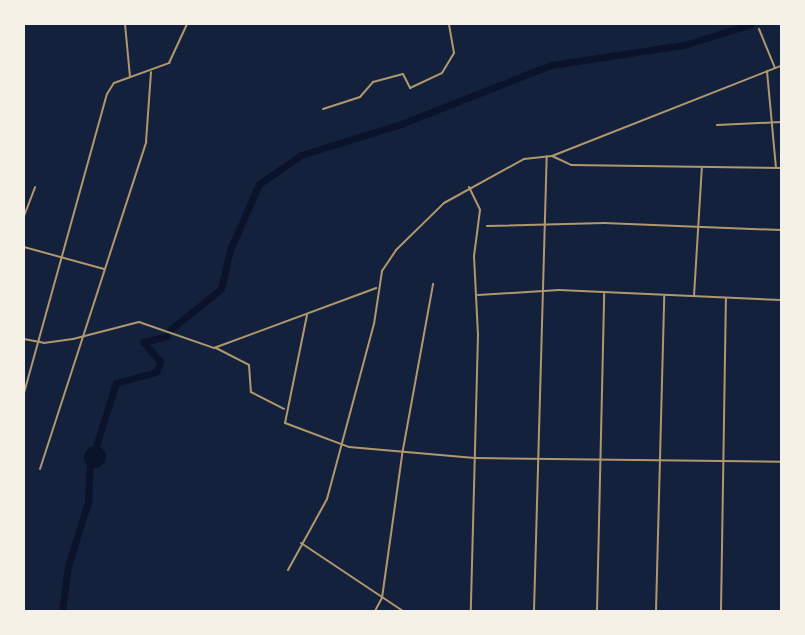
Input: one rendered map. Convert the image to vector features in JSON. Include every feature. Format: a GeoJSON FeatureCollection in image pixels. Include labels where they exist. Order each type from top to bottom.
{"type":"FeatureCollection","features":[{"type":"Feature","properties":{"kind":"street"},"geometry":{"type":"LineString","coordinates":[[125,24],[130,77]]}},
{"type":"Feature","properties":{"kind":"street"},"geometry":{"type":"LineString","coordinates":[[24,394],[107,94],[114,83],[151,72],[175,56],[187,24]]}},
{"type":"Feature","properties":{"kind":"street"},"geometry":{"type":"LineString","coordinates":[[323,109],[360,97],[373,82],[403,74],[410,88],[442,73],[454,53],[449,24]]}},
{"type":"Feature","properties":{"kind":"street"},"geometry":{"type":"LineString","coordinates":[[759,30],[775,68]]}},
{"type":"Feature","properties":{"kind":"street"},"geometry":{"type":"LineString","coordinates":[[288,570],[301,543],[328,499],[374,324],[376,288],[396,250],[444,203],[469,187],[524,159],[552,156],[781,66]]}},
{"type":"Feature","properties":{"kind":"street"},"geometry":{"type":"LineString","coordinates":[[767,71],[776,168]]}},
{"type":"Feature","properties":{"kind":"street"},"geometry":{"type":"LineString","coordinates":[[40,469],[85,337],[104,269],[146,142],[151,72]]}},
{"type":"Feature","properties":{"kind":"street"},"geometry":{"type":"LineString","coordinates":[[718,125],[781,122]]}},
{"type":"Feature","properties":{"kind":"street"},"geometry":{"type":"LineString","coordinates":[[534,611],[541,290],[547,156]]}},
{"type":"Feature","properties":{"kind":"street"},"geometry":{"type":"LineString","coordinates":[[552,156],[571,165],[781,168]]}},
{"type":"Feature","properties":{"kind":"street"},"geometry":{"type":"LineString","coordinates":[[694,296],[702,167]]}},
{"type":"Feature","properties":{"kind":"street"},"geometry":{"type":"LineString","coordinates":[[24,216],[35,187]]}},
{"type":"Feature","properties":{"kind":"street"},"geometry":{"type":"LineString","coordinates":[[469,187],[480,210],[474,256],[478,295],[471,611]]}},
{"type":"Feature","properties":{"kind":"street"},"geometry":{"type":"LineString","coordinates":[[487,226],[604,223],[781,230]]}},
{"type":"Feature","properties":{"kind":"street"},"geometry":{"type":"LineString","coordinates":[[24,247],[104,269]]}},
{"type":"Feature","properties":{"kind":"street"},"geometry":{"type":"LineString","coordinates":[[374,611],[382,598],[402,455],[433,284]]}},
{"type":"Feature","properties":{"kind":"street"},"geometry":{"type":"LineString","coordinates":[[214,348],[376,288]]}},
{"type":"Feature","properties":{"kind":"street"},"geometry":{"type":"LineString","coordinates":[[478,295],[541,290],[781,300]]}},
{"type":"Feature","properties":{"kind":"street"},"geometry":{"type":"LineString","coordinates":[[596,611],[604,294]]}},
{"type":"Feature","properties":{"kind":"street"},"geometry":{"type":"LineString","coordinates":[[656,611],[664,296]]}},
{"type":"Feature","properties":{"kind":"street"},"geometry":{"type":"LineString","coordinates":[[720,611],[726,298]]}},
{"type":"Feature","properties":{"kind":"street"},"geometry":{"type":"LineString","coordinates":[[307,315],[284,408],[289,426],[342,444],[402,455],[475,458],[661,462],[781,462]]}},
{"type":"Feature","properties":{"kind":"street"},"geometry":{"type":"LineString","coordinates":[[24,339],[38,342],[85,337],[144,322],[184,340],[214,348],[249,365],[251,392],[284,408]]}},
{"type":"Feature","properties":{"kind":"street"},"geometry":{"type":"LineString","coordinates":[[301,543],[403,611]]}},
{"type":"Feature","properties":{"kind":"water"},"geometry":{"type":"Polygon","coordinates":[[[95,446],[105,453],[106,457],[99,467],[95,468],[85,461],[84,457],[91,447],[95,446]]]}},
{"type":"Feature","properties":{"kind":"waterway"},"geometry":{"type":"LineString","coordinates":[[170,330],[221,289],[230,250],[259,184],[301,155],[401,124],[551,65],[684,45],[751,24]]}},
{"type":"Feature","properties":{"kind":"waterway"},"geometry":{"type":"LineString","coordinates":[[62,611],[68,566],[88,502],[90,464],[116,383],[156,372],[160,362],[144,342],[166,336]]}}]}
